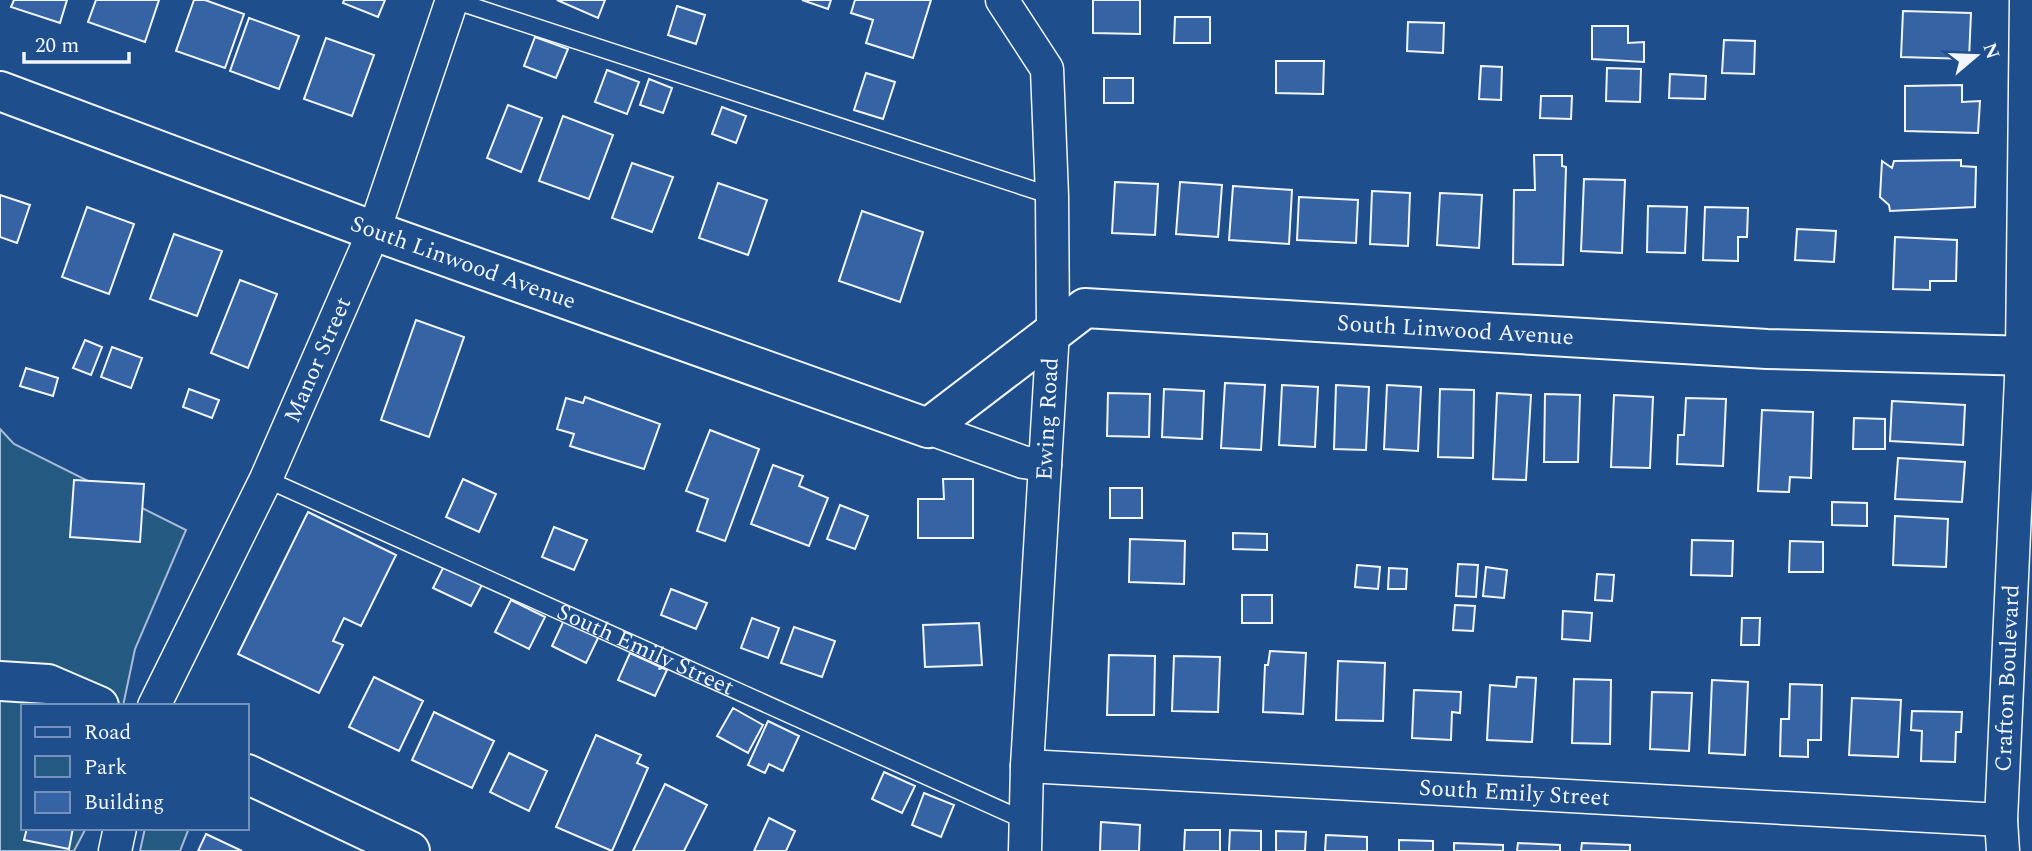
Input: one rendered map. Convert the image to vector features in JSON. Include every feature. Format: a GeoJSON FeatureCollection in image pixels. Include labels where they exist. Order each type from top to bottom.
{"type":"FeatureCollection","features":[{"type":"Feature","properties":{"kind":"street","name":"Manor Street"},"geometry":{"type":"LineString","coordinates":[[155,704],[266,479],[374,231],[453,0]]}},
{"type":"Feature","properties":{"kind":"street","name":"Ewing Road"},"geometry":{"type":"LineString","coordinates":[[1002,0],[1047,69],[1052,196],[1053,331],[1027,766],[1026,836]]}},
{"type":"Feature","properties":{"kind":"street","name":"Crafton Boulevard"},"geometry":{"type":"LineString","coordinates":[[2003,851],[2001,820],[2027,356],[2026,0]]}},
{"type":"Feature","properties":{"kind":"street","name":"South Linwood Avenue"},"geometry":{"type":"LineString","coordinates":[[0,91],[374,231],[1023,462],[1045,465]]}},
{"type":"Feature","properties":{"kind":"street","name":"South Linwood Avenue"},"geometry":{"type":"LineString","coordinates":[[928,428],[1085,308],[1767,349],[2027,356]]}},
{"type":"Feature","properties":{"kind":"street"},"geometry":{"type":"LineString","coordinates":[[0,681],[48,684],[94,704]]}},
{"type":"Feature","properties":{"kind":"street","name":"South Emily Street"},"geometry":{"type":"LineString","coordinates":[[1027,766],[2001,820]]}},
{"type":"Feature","properties":{"kind":"street"},"geometry":{"type":"LineString","coordinates":[[248,774],[410,851]]}},
{"type":"Feature","properties":{"kind":"street"},"geometry":{"type":"LineString","coordinates":[[115,851],[120,830]]}},
{"type":"Feature","properties":{"kind":"lane"},"geometry":{"type":"LineString","coordinates":[[453,0],[1052,196]]}},
{"type":"Feature","properties":{"kind":"lane","name":"South Emily Street"},"geometry":{"type":"LineString","coordinates":[[266,479],[1026,836]]}},
{"type":"Feature","properties":{"kind":"green space"},"geometry":{"type":"Polygon","coordinates":[[[0,429],[14,444],[186,530],[135,649],[123,704],[21,704],[21,830],[85,830],[74,851],[0,851],[0,429]]]}},
{"type":"Feature","properties":{"kind":"green space"},"geometry":{"type":"Polygon","coordinates":[[[145,830],[188,830],[180,851],[140,851],[145,830]]]}},
{"type":"Feature","properties":{"kind":"building"},"geometry":{"type":"Polygon","coordinates":[[[14,0],[67,0],[60,23],[11,7],[14,0]]]}},
{"type":"Feature","properties":{"kind":"building"},"geometry":{"type":"Polygon","coordinates":[[[96,0],[159,0],[145,42],[88,22],[96,0]]]}},
{"type":"Feature","properties":{"kind":"building"},"geometry":{"type":"Polygon","coordinates":[[[194,0],[205,0],[244,14],[225,68],[176,51],[194,0]]]}},
{"type":"Feature","properties":{"kind":"building"},"geometry":{"type":"Polygon","coordinates":[[[344,0],[385,0],[378,17],[343,3],[344,0]]]}},
{"type":"Feature","properties":{"kind":"building"},"geometry":{"type":"Polygon","coordinates":[[[557,0],[605,0],[598,18],[557,0]]]}},
{"type":"Feature","properties":{"kind":"building"},"geometry":{"type":"Polygon","coordinates":[[[802,0],[831,0],[828,9],[802,0]]]}},
{"type":"Feature","properties":{"kind":"building"},"geometry":{"type":"Polygon","coordinates":[[[855,0],[931,0],[913,58],[866,43],[873,20],[851,13],[855,0]]]}},
{"type":"Feature","properties":{"kind":"building"},"geometry":{"type":"Polygon","coordinates":[[[1093,0],[1140,0],[1140,34],[1093,33],[1093,0]]]}},
{"type":"Feature","properties":{"kind":"building"},"geometry":{"type":"Polygon","coordinates":[[[677,6],[705,15],[696,44],[668,35],[677,6]]]}},
{"type":"Feature","properties":{"kind":"building"},"geometry":{"type":"Polygon","coordinates":[[[1903,11],[1971,13],[1969,59],[1901,57],[1903,11]]]}},
{"type":"Feature","properties":{"kind":"building"},"geometry":{"type":"Polygon","coordinates":[[[1175,17],[1210,17],[1210,43],[1174,43],[1175,17]]]}},
{"type":"Feature","properties":{"kind":"building"},"geometry":{"type":"Polygon","coordinates":[[[249,18],[299,36],[279,89],[230,71],[249,18]]]}},
{"type":"Feature","properties":{"kind":"building"},"geometry":{"type":"Polygon","coordinates":[[[1408,22],[1444,23],[1443,53],[1407,51],[1408,22]]]}},
{"type":"Feature","properties":{"kind":"building"},"geometry":{"type":"Polygon","coordinates":[[[1592,26],[1628,26],[1628,43],[1644,42],[1644,62],[1592,59],[1592,26]]]}},
{"type":"Feature","properties":{"kind":"building"},"geometry":{"type":"Polygon","coordinates":[[[535,37],[568,49],[556,78],[524,66],[535,37]]]}},
{"type":"Feature","properties":{"kind":"building"},"geometry":{"type":"Polygon","coordinates":[[[326,38],[374,55],[352,116],[304,99],[326,38]]]}},
{"type":"Feature","properties":{"kind":"building"},"geometry":{"type":"Polygon","coordinates":[[[1724,40],[1755,41],[1754,74],[1722,73],[1724,40]]]}},
{"type":"Feature","properties":{"kind":"building"},"geometry":{"type":"Polygon","coordinates":[[[1276,61],[1324,61],[1323,94],[1276,93],[1276,61]]]}},
{"type":"Feature","properties":{"kind":"building"},"geometry":{"type":"Polygon","coordinates":[[[1481,66],[1502,67],[1501,100],[1479,99],[1481,66]]]}},
{"type":"Feature","properties":{"kind":"building"},"geometry":{"type":"Polygon","coordinates":[[[1607,68],[1641,69],[1640,102],[1606,101],[1607,68]]]}},
{"type":"Feature","properties":{"kind":"building"},"geometry":{"type":"Polygon","coordinates":[[[607,70],[639,82],[627,114],[595,102],[607,70]]]}},
{"type":"Feature","properties":{"kind":"building"},"geometry":{"type":"Polygon","coordinates":[[[866,73],[895,82],[883,119],[854,110],[866,73]]]}},
{"type":"Feature","properties":{"kind":"building"},"geometry":{"type":"Polygon","coordinates":[[[1670,74],[1706,76],[1705,99],[1669,98],[1670,74]]]}},
{"type":"Feature","properties":{"kind":"building"},"geometry":{"type":"Polygon","coordinates":[[[1104,78],[1133,78],[1133,103],[1104,103],[1104,78]]]}},
{"type":"Feature","properties":{"kind":"building"},"geometry":{"type":"Polygon","coordinates":[[[649,79],[672,88],[663,113],[640,105],[649,79]]]}},
{"type":"Feature","properties":{"kind":"building"},"geometry":{"type":"Polygon","coordinates":[[[1962,85],[1962,102],[1980,101],[1978,133],[1905,131],[1905,86],[1962,85]]]}},
{"type":"Feature","properties":{"kind":"building"},"geometry":{"type":"Polygon","coordinates":[[[1541,96],[1572,96],[1571,119],[1540,118],[1541,96]]]}},
{"type":"Feature","properties":{"kind":"building"},"geometry":{"type":"Polygon","coordinates":[[[508,105],[542,118],[521,172],[487,158],[508,105]]]}},
{"type":"Feature","properties":{"kind":"building"},"geometry":{"type":"Polygon","coordinates":[[[722,107],[746,116],[736,143],[712,134],[722,107]]]}},
{"type":"Feature","properties":{"kind":"building"},"geometry":{"type":"Polygon","coordinates":[[[563,116],[613,135],[589,199],[539,181],[563,116]]]}},
{"type":"Feature","properties":{"kind":"building"},"geometry":{"type":"Polygon","coordinates":[[[1534,155],[1562,155],[1562,166],[1566,167],[1563,265],[1513,264],[1514,190],[1535,190],[1534,155]]]}},
{"type":"Feature","properties":{"kind":"building"},"geometry":{"type":"Polygon","coordinates":[[[1961,160],[1961,166],[1976,167],[1975,207],[1890,211],[1889,205],[1880,197],[1882,161],[1892,168],[1894,161],[1961,160]]]}},
{"type":"Feature","properties":{"kind":"building"},"geometry":{"type":"Polygon","coordinates":[[[632,163],[673,177],[652,232],[612,218],[632,163]]]}},
{"type":"Feature","properties":{"kind":"building"},"geometry":{"type":"Polygon","coordinates":[[[1584,179],[1625,180],[1622,253],[1581,251],[1584,179]]]}},
{"type":"Feature","properties":{"kind":"building"},"geometry":{"type":"Polygon","coordinates":[[[1115,182],[1158,184],[1155,235],[1112,233],[1115,182]]]}},
{"type":"Feature","properties":{"kind":"building"},"geometry":{"type":"Polygon","coordinates":[[[1180,182],[1222,185],[1218,237],[1176,234],[1180,182]]]}},
{"type":"Feature","properties":{"kind":"building"},"geometry":{"type":"Polygon","coordinates":[[[718,183],[767,200],[748,255],[699,238],[718,183]]]}},
{"type":"Feature","properties":{"kind":"building"},"geometry":{"type":"Polygon","coordinates":[[[1233,186],[1292,190],[1289,244],[1229,240],[1233,186]]]}},
{"type":"Feature","properties":{"kind":"building"},"geometry":{"type":"Polygon","coordinates":[[[1372,191],[1410,193],[1408,246],[1370,244],[1372,191]]]}},
{"type":"Feature","properties":{"kind":"building"},"geometry":{"type":"Polygon","coordinates":[[[1440,193],[1482,195],[1479,248],[1437,245],[1440,193]]]}},
{"type":"Feature","properties":{"kind":"building"},"geometry":{"type":"Polygon","coordinates":[[[0,195],[30,205],[17,243],[0,237],[0,195]]]}},
{"type":"Feature","properties":{"kind":"building"},"geometry":{"type":"Polygon","coordinates":[[[1299,197],[1358,200],[1356,243],[1297,240],[1299,197]]]}},
{"type":"Feature","properties":{"kind":"building"},"geometry":{"type":"Polygon","coordinates":[[[1648,206],[1687,207],[1685,253],[1647,252],[1648,206]]]}},
{"type":"Feature","properties":{"kind":"building"},"geometry":{"type":"Polygon","coordinates":[[[87,207],[134,224],[109,294],[62,277],[87,207]]]}},
{"type":"Feature","properties":{"kind":"building"},"geometry":{"type":"Polygon","coordinates":[[[1705,207],[1748,208],[1747,237],[1738,237],[1738,261],[1703,260],[1705,207]]]}},
{"type":"Feature","properties":{"kind":"building"},"geometry":{"type":"Polygon","coordinates":[[[862,211],[923,232],[900,302],[839,281],[862,211]]]}},
{"type":"Feature","properties":{"kind":"building"},"geometry":{"type":"Polygon","coordinates":[[[1797,229],[1836,231],[1834,262],[1795,260],[1797,229]]]}},
{"type":"Feature","properties":{"kind":"building"},"geometry":{"type":"Polygon","coordinates":[[[174,234],[222,251],[197,316],[150,299],[174,234]]]}},
{"type":"Feature","properties":{"kind":"building"},"geometry":{"type":"Polygon","coordinates":[[[1895,237],[1957,240],[1956,281],[1930,281],[1930,290],[1893,289],[1895,237]]]}},
{"type":"Feature","properties":{"kind":"building"},"geometry":{"type":"Polygon","coordinates":[[[240,280],[277,294],[248,368],[211,353],[240,280]]]}},
{"type":"Feature","properties":{"kind":"building"},"geometry":{"type":"Polygon","coordinates":[[[416,320],[464,337],[429,437],[381,420],[416,320]]]}},
{"type":"Feature","properties":{"kind":"building"},"geometry":{"type":"Polygon","coordinates":[[[85,340],[102,347],[91,375],[73,368],[85,340]]]}},
{"type":"Feature","properties":{"kind":"building"},"geometry":{"type":"Polygon","coordinates":[[[112,347],[142,358],[131,388],[101,377],[112,347]]]}},
{"type":"Feature","properties":{"kind":"building"},"geometry":{"type":"Polygon","coordinates":[[[26,368],[58,378],[53,396],[20,386],[26,368]]]}},
{"type":"Feature","properties":{"kind":"building"},"geometry":{"type":"Polygon","coordinates":[[[1225,383],[1265,385],[1261,450],[1221,448],[1225,383]]]}},
{"type":"Feature","properties":{"kind":"building"},"geometry":{"type":"Polygon","coordinates":[[[1282,385],[1318,387],[1315,447],[1279,445],[1282,385]]]}},
{"type":"Feature","properties":{"kind":"building"},"geometry":{"type":"Polygon","coordinates":[[[1336,385],[1369,387],[1366,450],[1334,449],[1336,385]]]}},
{"type":"Feature","properties":{"kind":"building"},"geometry":{"type":"Polygon","coordinates":[[[1387,385],[1421,387],[1418,451],[1384,449],[1387,385]]]}},
{"type":"Feature","properties":{"kind":"building"},"geometry":{"type":"Polygon","coordinates":[[[189,389],[219,400],[212,418],[183,407],[189,389]]]}},
{"type":"Feature","properties":{"kind":"building"},"geometry":{"type":"Polygon","coordinates":[[[1164,389],[1204,391],[1202,439],[1162,437],[1164,389]]]}},
{"type":"Feature","properties":{"kind":"building"},"geometry":{"type":"Polygon","coordinates":[[[1440,389],[1474,390],[1473,458],[1438,457],[1440,389]]]}},
{"type":"Feature","properties":{"kind":"building"},"geometry":{"type":"Polygon","coordinates":[[[1108,393],[1150,394],[1149,437],[1107,436],[1108,393]]]}},
{"type":"Feature","properties":{"kind":"building"},"geometry":{"type":"Polygon","coordinates":[[[1497,393],[1531,395],[1526,480],[1493,479],[1497,393]]]}},
{"type":"Feature","properties":{"kind":"building"},"geometry":{"type":"Polygon","coordinates":[[[1545,394],[1580,395],[1578,462],[1544,462],[1545,394]]]}},
{"type":"Feature","properties":{"kind":"building"},"geometry":{"type":"Polygon","coordinates":[[[1614,395],[1653,397],[1650,468],[1611,467],[1614,395]]]}},
{"type":"Feature","properties":{"kind":"building"},"geometry":{"type":"Polygon","coordinates":[[[585,397],[660,424],[644,469],[570,446],[574,434],[557,429],[566,398],[583,403],[585,397]]]}},
{"type":"Feature","properties":{"kind":"building"},"geometry":{"type":"Polygon","coordinates":[[[1686,398],[1726,399],[1723,466],[1677,464],[1678,435],[1684,435],[1686,398]]]}},
{"type":"Feature","properties":{"kind":"building"},"geometry":{"type":"Polygon","coordinates":[[[1892,401],[1965,405],[1963,445],[1890,441],[1892,401]]]}},
{"type":"Feature","properties":{"kind":"building"},"geometry":{"type":"Polygon","coordinates":[[[1762,410],[1813,412],[1811,478],[1790,477],[1789,492],[1758,491],[1762,410]]]}},
{"type":"Feature","properties":{"kind":"building"},"geometry":{"type":"Polygon","coordinates":[[[1854,418],[1885,419],[1885,449],[1853,449],[1854,418]]]}},
{"type":"Feature","properties":{"kind":"building"},"geometry":{"type":"Polygon","coordinates":[[[710,430],[759,449],[725,541],[697,531],[708,499],[686,491],[710,430]]]}},
{"type":"Feature","properties":{"kind":"building"},"geometry":{"type":"Polygon","coordinates":[[[1898,458],[1965,462],[1962,502],[1895,499],[1898,458]]]}},
{"type":"Feature","properties":{"kind":"building"},"geometry":{"type":"Polygon","coordinates":[[[773,465],[803,476],[799,486],[828,498],[809,546],[751,524],[773,465]]]}},
{"type":"Feature","properties":{"kind":"building"},"geometry":{"type":"Polygon","coordinates":[[[463,479],[496,494],[479,532],[446,517],[463,479]]]}},
{"type":"Feature","properties":{"kind":"building"},"geometry":{"type":"Polygon","coordinates":[[[943,479],[973,479],[973,538],[918,538],[918,499],[944,499],[943,479]]]}},
{"type":"Feature","properties":{"kind":"building"},"geometry":{"type":"Polygon","coordinates":[[[74,480],[144,484],[140,542],[70,537],[74,480]]]}},
{"type":"Feature","properties":{"kind":"building"},"geometry":{"type":"Polygon","coordinates":[[[1110,488],[1142,488],[1142,518],[1110,518],[1110,488]]]}},
{"type":"Feature","properties":{"kind":"building"},"geometry":{"type":"Polygon","coordinates":[[[1832,502],[1867,503],[1867,526],[1832,525],[1832,502]]]}},
{"type":"Feature","properties":{"kind":"building"},"geometry":{"type":"Polygon","coordinates":[[[840,505],[868,516],[855,549],[827,539],[840,505]]]}},
{"type":"Feature","properties":{"kind":"building"},"geometry":{"type":"Polygon","coordinates":[[[308,512],[396,555],[361,626],[344,618],[333,641],[343,645],[319,693],[238,654],[308,512]]]}},
{"type":"Feature","properties":{"kind":"building"},"geometry":{"type":"Polygon","coordinates":[[[1895,516],[1948,519],[1946,567],[1893,565],[1895,516]]]}},
{"type":"Feature","properties":{"kind":"building"},"geometry":{"type":"Polygon","coordinates":[[[554,527],[587,540],[574,570],[542,557],[554,527]]]}},
{"type":"Feature","properties":{"kind":"building"},"geometry":{"type":"Polygon","coordinates":[[[1233,533],[1267,534],[1267,550],[1233,549],[1233,533]]]}},
{"type":"Feature","properties":{"kind":"building"},"geometry":{"type":"Polygon","coordinates":[[[1130,539],[1185,541],[1184,584],[1129,582],[1130,539]]]}},
{"type":"Feature","properties":{"kind":"building"},"geometry":{"type":"Polygon","coordinates":[[[1692,540],[1733,541],[1732,576],[1691,575],[1692,540]]]}},
{"type":"Feature","properties":{"kind":"building"},"geometry":{"type":"Polygon","coordinates":[[[1790,541],[1823,542],[1823,572],[1789,572],[1790,541]]]}},
{"type":"Feature","properties":{"kind":"building"},"geometry":{"type":"Polygon","coordinates":[[[446,562],[484,581],[471,606],[433,588],[446,562]]]}},
{"type":"Feature","properties":{"kind":"building"},"geometry":{"type":"Polygon","coordinates":[[[1458,564],[1478,565],[1476,597],[1456,596],[1458,564]]]}},
{"type":"Feature","properties":{"kind":"building"},"geometry":{"type":"Polygon","coordinates":[[[1357,565],[1380,567],[1378,589],[1355,587],[1357,565]]]}},
{"type":"Feature","properties":{"kind":"building"},"geometry":{"type":"Polygon","coordinates":[[[1486,567],[1507,570],[1504,598],[1483,596],[1486,567]]]}},
{"type":"Feature","properties":{"kind":"building"},"geometry":{"type":"Polygon","coordinates":[[[1389,568],[1407,569],[1406,589],[1388,589],[1389,568]]]}},
{"type":"Feature","properties":{"kind":"building"},"geometry":{"type":"Polygon","coordinates":[[[1597,574],[1614,575],[1612,601],[1595,600],[1597,574]]]}},
{"type":"Feature","properties":{"kind":"building"},"geometry":{"type":"Polygon","coordinates":[[[671,589],[707,603],[696,629],[661,615],[671,589]]]}},
{"type":"Feature","properties":{"kind":"building"},"geometry":{"type":"Polygon","coordinates":[[[1242,595],[1272,595],[1272,623],[1242,623],[1242,595]]]}},
{"type":"Feature","properties":{"kind":"building"},"geometry":{"type":"Polygon","coordinates":[[[511,600],[545,617],[529,649],[495,632],[511,600]]]}},
{"type":"Feature","properties":{"kind":"building"},"geometry":{"type":"Polygon","coordinates":[[[1455,605],[1475,606],[1473,631],[1453,630],[1455,605]]]}},
{"type":"Feature","properties":{"kind":"building"},"geometry":{"type":"Polygon","coordinates":[[[1563,611],[1592,613],[1590,641],[1562,639],[1563,611]]]}},
{"type":"Feature","properties":{"kind":"building"},"geometry":{"type":"Polygon","coordinates":[[[752,618],[779,628],[768,658],[741,648],[752,618]]]}},
{"type":"Feature","properties":{"kind":"building"},"geometry":{"type":"Polygon","coordinates":[[[1742,618],[1760,618],[1759,645],[1741,645],[1742,618]]]}},
{"type":"Feature","properties":{"kind":"building"},"geometry":{"type":"Polygon","coordinates":[[[564,620],[599,636],[586,663],[552,646],[564,620]]]}},
{"type":"Feature","properties":{"kind":"building"},"geometry":{"type":"Polygon","coordinates":[[[979,623],[982,665],[925,667],[923,625],[979,623]]]}},
{"type":"Feature","properties":{"kind":"building"},"geometry":{"type":"Polygon","coordinates":[[[794,627],[835,641],[822,677],[781,663],[794,627]]]}},
{"type":"Feature","properties":{"kind":"building"},"geometry":{"type":"Polygon","coordinates":[[[1270,651],[1306,653],[1303,714],[1263,712],[1265,665],[1268,665],[1270,651]]]}},
{"type":"Feature","properties":{"kind":"building"},"geometry":{"type":"Polygon","coordinates":[[[630,653],[667,670],[655,696],[618,680],[630,653]]]}},
{"type":"Feature","properties":{"kind":"building"},"geometry":{"type":"Polygon","coordinates":[[[1109,655],[1155,656],[1154,715],[1107,715],[1109,655]]]}},
{"type":"Feature","properties":{"kind":"building"},"geometry":{"type":"Polygon","coordinates":[[[1174,656],[1220,657],[1218,712],[1172,711],[1174,656]]]}},
{"type":"Feature","properties":{"kind":"building"},"geometry":{"type":"Polygon","coordinates":[[[1338,661],[1385,663],[1383,721],[1336,720],[1338,661]]]}},
{"type":"Feature","properties":{"kind":"building"},"geometry":{"type":"Polygon","coordinates":[[[374,677],[423,701],[399,751],[349,727],[374,677]]]}},
{"type":"Feature","properties":{"kind":"building"},"geometry":{"type":"Polygon","coordinates":[[[1517,677],[1536,678],[1532,742],[1487,740],[1490,685],[1516,687],[1517,677]]]}},
{"type":"Feature","properties":{"kind":"building"},"geometry":{"type":"Polygon","coordinates":[[[1574,679],[1611,680],[1610,744],[1572,743],[1574,679]]]}},
{"type":"Feature","properties":{"kind":"building"},"geometry":{"type":"Polygon","coordinates":[[[1712,680],[1748,682],[1745,755],[1709,753],[1712,680]]]}},
{"type":"Feature","properties":{"kind":"building"},"geometry":{"type":"Polygon","coordinates":[[[1790,684],[1822,685],[1821,740],[1808,740],[1808,757],[1780,756],[1781,719],[1789,719],[1790,684]]]}},
{"type":"Feature","properties":{"kind":"building"},"geometry":{"type":"Polygon","coordinates":[[[1414,690],[1461,692],[1460,713],[1452,712],[1451,740],[1412,738],[1414,690]]]}},
{"type":"Feature","properties":{"kind":"building"},"geometry":{"type":"Polygon","coordinates":[[[1652,692],[1692,693],[1689,751],[1650,749],[1652,692]]]}},
{"type":"Feature","properties":{"kind":"building"},"geometry":{"type":"Polygon","coordinates":[[[1852,698],[1901,700],[1898,757],[1849,755],[1852,698]]]}},
{"type":"Feature","properties":{"kind":"building"},"geometry":{"type":"Polygon","coordinates":[[[733,708],[763,725],[748,753],[717,736],[733,708]]]}},
{"type":"Feature","properties":{"kind":"building"},"geometry":{"type":"Polygon","coordinates":[[[1912,711],[1962,712],[1961,732],[1956,732],[1955,762],[1921,761],[1922,731],[1911,730],[1912,711]]]}},
{"type":"Feature","properties":{"kind":"building"},"geometry":{"type":"Polygon","coordinates":[[[434,712],[494,741],[472,788],[412,760],[434,712]]]}},
{"type":"Feature","properties":{"kind":"building"},"geometry":{"type":"Polygon","coordinates":[[[768,721],[799,736],[783,771],[769,764],[765,773],[748,765],[768,721]]]}},
{"type":"Feature","properties":{"kind":"building"},"geometry":{"type":"Polygon","coordinates":[[[596,735],[641,755],[637,763],[648,768],[612,851],[556,827],[596,735]]]}},
{"type":"Feature","properties":{"kind":"building"},"geometry":{"type":"Polygon","coordinates":[[[509,753],[547,771],[529,811],[490,792],[509,753]]]}},
{"type":"Feature","properties":{"kind":"building"},"geometry":{"type":"Polygon","coordinates":[[[884,772],[915,786],[902,813],[872,799],[884,772]]]}},
{"type":"Feature","properties":{"kind":"building"},"geometry":{"type":"Polygon","coordinates":[[[665,784],[707,805],[684,851],[633,851],[665,784]]]}},
{"type":"Feature","properties":{"kind":"building"},"geometry":{"type":"Polygon","coordinates":[[[924,793],[954,805],[941,837],[912,825],[924,793]]]}},
{"type":"Feature","properties":{"kind":"building"},"geometry":{"type":"Polygon","coordinates":[[[769,818],[795,831],[786,851],[754,851],[769,818]]]}},
{"type":"Feature","properties":{"kind":"building"},"geometry":{"type":"Polygon","coordinates":[[[1101,822],[1140,825],[1139,851],[1100,851],[1101,822]]]}},
{"type":"Feature","properties":{"kind":"building"},"geometry":{"type":"Polygon","coordinates":[[[26,830],[73,830],[69,849],[24,840],[26,830]]]}},
{"type":"Feature","properties":{"kind":"building"},"geometry":{"type":"Polygon","coordinates":[[[1185,830],[1220,830],[1220,851],[1184,851],[1185,830]]]}},
{"type":"Feature","properties":{"kind":"building"},"geometry":{"type":"Polygon","coordinates":[[[1230,830],[1261,831],[1261,851],[1229,851],[1230,830]]]}},
{"type":"Feature","properties":{"kind":"building"},"geometry":{"type":"Polygon","coordinates":[[[1276,831],[1306,832],[1305,851],[1276,851],[1276,831]]]}},
{"type":"Feature","properties":{"kind":"building"},"geometry":{"type":"Polygon","coordinates":[[[206,834],[242,851],[198,851],[206,834]]]}},
{"type":"Feature","properties":{"kind":"building"},"geometry":{"type":"Polygon","coordinates":[[[1326,835],[1367,837],[1367,851],[1325,851],[1326,835]]]}},
{"type":"Feature","properties":{"kind":"building"},"geometry":{"type":"Polygon","coordinates":[[[1399,840],[1433,841],[1433,851],[1399,851],[1399,840]]]}},
{"type":"Feature","properties":{"kind":"building"},"geometry":{"type":"Polygon","coordinates":[[[1454,843],[1503,845],[1503,851],[1454,851],[1454,843]]]}},
{"type":"Feature","properties":{"kind":"building"},"geometry":{"type":"Polygon","coordinates":[[[1518,843],[1560,845],[1560,851],[1517,851],[1518,843]]]}},
{"type":"Feature","properties":{"kind":"building"},"geometry":{"type":"Polygon","coordinates":[[[1582,843],[1630,845],[1630,851],[1581,851],[1582,843]]]}}]}
